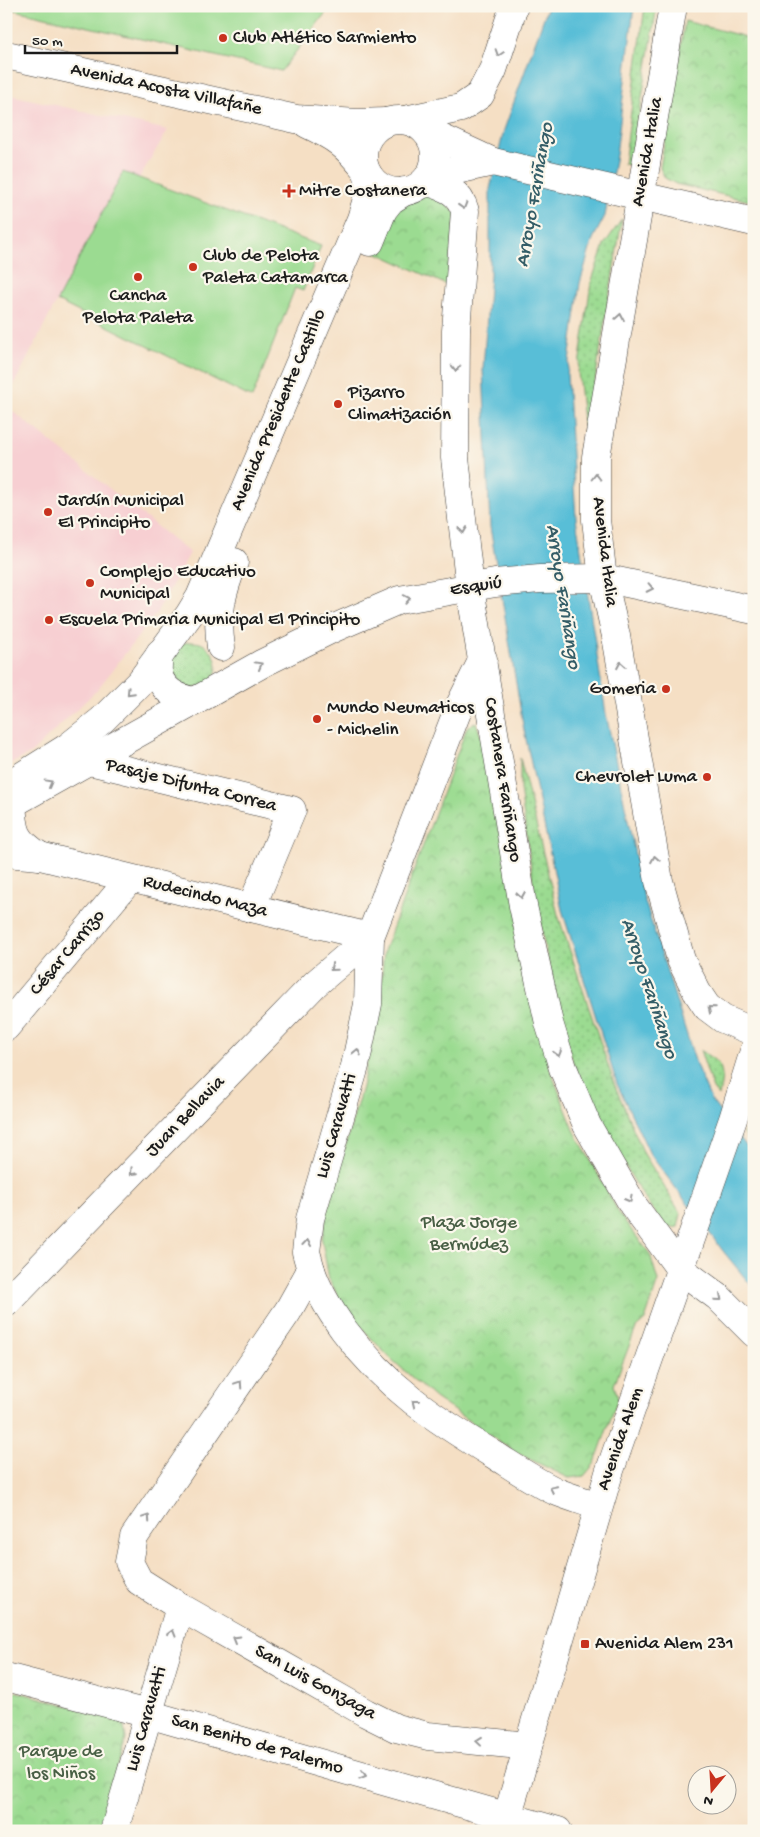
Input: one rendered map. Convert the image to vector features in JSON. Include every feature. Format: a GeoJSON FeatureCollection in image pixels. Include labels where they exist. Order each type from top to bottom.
{"type":"FeatureCollection","features":[{"type":"Feature","properties":{"kind":"street"},"geometry":{"type":"LineString","coordinates":[[406,124],[433,142],[434,165],[420,183],[394,192],[376,184],[367,172],[363,154],[365,142],[372,132],[462,108],[480,95],[493,70],[514,6]]}},
{"type":"Feature","properties":{"kind":"street","name":"Avenida Italia"},"geometry":{"type":"LineString","coordinates":[[673,6],[629,194],[596,457],[595,578],[616,636],[659,881],[681,960],[707,1007],[723,1018],[754,1032]]}},
{"type":"Feature","properties":{"kind":"street","name":"Avenida Acosta Villafañe"},"geometry":{"type":"LineString","coordinates":[[6,55],[296,119],[406,124],[493,162],[754,222]]}},
{"type":"Feature","properties":{"kind":"street","name":"Avenida Acosta Villafañe"},"geometry":{"type":"LineString","coordinates":[[296,119],[337,139],[349,148],[367,172]]}},
{"type":"Feature","properties":{"kind":"street","name":"Avenida Acosta Villafañe"},"geometry":{"type":"LineString","coordinates":[[420,183],[470,166],[493,162]]}},
{"type":"Feature","properties":{"kind":"street","name":"Avenida Presidente Castillo"},"geometry":{"type":"LineString","coordinates":[[8,799],[102,720],[140,682],[189,615],[210,576],[361,219],[367,199],[367,172]]}},
{"type":"Feature","properties":{"kind":"street","name":"Avenida Presidente Castillo"},"geometry":{"type":"LineString","coordinates":[[221,646],[218,614],[226,582],[383,210],[391,200],[420,183]]}},
{"type":"Feature","properties":{"kind":"street","name":"Costanera Fariñango"},"geometry":{"type":"LineString","coordinates":[[420,183],[448,188],[456,193],[463,202],[465,211],[456,332],[455,458],[482,585],[483,658],[523,906],[549,1022],[563,1068],[587,1125],[632,1205],[680,1269],[718,1298],[754,1333]]}},
{"type":"Feature","properties":{"kind":"street","name":"Esquiú"},"geometry":{"type":"LineString","coordinates":[[207,696],[263,663],[332,629],[399,600],[482,585],[540,579],[595,578],[754,610]]}},
{"type":"Feature","properties":{"kind":"street"},"geometry":{"type":"LineString","coordinates":[[8,799],[89,761],[207,696],[224,681],[227,669],[226,657],[221,646],[204,633],[182,632],[166,645],[157,665],[159,677],[164,687],[173,695],[184,700],[207,696]]}},
{"type":"Feature","properties":{"kind":"street","name":"Luis Caravatti"},"geometry":{"type":"LineString","coordinates":[[483,658],[459,707],[370,937],[368,1004],[356,1057],[310,1219],[306,1252],[314,1282],[335,1317],[363,1355],[398,1389],[442,1424],[531,1477],[556,1491],[598,1506]]}},
{"type":"Feature","properties":{"kind":"street","name":"Pasaje Difunta Correa"},"geometry":{"type":"LineString","coordinates":[[89,761],[292,810],[252,908]]}},
{"type":"Feature","properties":{"kind":"street","name":"Rudecindo Maza"},"geometry":{"type":"LineString","coordinates":[[8,799],[16,834],[24,846],[40,856]]}},
{"type":"Feature","properties":{"kind":"street","name":"Rudecindo Maza"},"geometry":{"type":"LineString","coordinates":[[6,853],[40,856],[370,937]]}},
{"type":"Feature","properties":{"kind":"street","name":"César Carrizo"},"geometry":{"type":"LineString","coordinates":[[6,1027],[130,879]]}},
{"type":"Feature","properties":{"kind":"street","name":"Juan Bellavia"},"geometry":{"type":"LineString","coordinates":[[6,1303],[315,984],[370,937]]}},
{"type":"Feature","properties":{"kind":"street","name":"Avenida Alem"},"geometry":{"type":"LineString","coordinates":[[505,1823],[598,1506],[680,1269],[744,1114],[754,1051]]}},
{"type":"Feature","properties":{"kind":"street","name":"San Luis Gonzaga"},"geometry":{"type":"LineString","coordinates":[[311,1270],[288,1311],[134,1537],[129,1562],[139,1580],[180,1607],[366,1713],[396,1728],[428,1736],[528,1746]]}},
{"type":"Feature","properties":{"kind":"street","name":"Luis Caravatti"},"geometry":{"type":"LineString","coordinates":[[114,1831],[180,1607]]}},
{"type":"Feature","properties":{"kind":"street","name":"San Benito de Palermo"},"geometry":{"type":"LineString","coordinates":[[6,1678],[148,1714],[505,1823],[558,1831]]}},
{"type":"Feature","properties":{"kind":"shaded area"},"geometry":{"type":"Polygon","coordinates":[[[6,94],[168,130],[139,178],[123,172],[6,400],[6,94]]]}},
{"type":"Feature","properties":{"kind":"shaded area","name":"Complejo Educativo Municipal"},"geometry":{"type":"Polygon","coordinates":[[[6,406],[190,553],[157,612],[97,690],[30,754],[6,766],[6,406]]]}},
{"type":"Feature","properties":{"kind":"green space","name":"Club Atlético Sarmiento"},"geometry":{"type":"Polygon","coordinates":[[[6,6],[331,6],[281,71],[6,8],[6,6]]]}},
{"type":"Feature","properties":{"kind":"green space"},"geometry":{"type":"Polygon","coordinates":[[[645,6],[657,6],[632,159],[629,165],[624,164],[645,6]]]}},
{"type":"Feature","properties":{"kind":"green space"},"geometry":{"type":"Polygon","coordinates":[[[685,21],[754,39],[754,202],[676,184],[665,178],[660,168],[685,21]]]}},
{"type":"Feature","properties":{"kind":"green space","name":"Club de Pelota Paleta Catamarca"},"geometry":{"type":"Polygon","coordinates":[[[123,172],[321,246],[303,291],[295,288],[252,398],[57,301],[123,172]]]}},
{"type":"Feature","properties":{"kind":"green space"},"geometry":{"type":"Polygon","coordinates":[[[421,193],[435,194],[456,213],[447,285],[373,251],[398,203],[421,193]]]}},
{"type":"Feature","properties":{"kind":"green space"},"geometry":{"type":"Polygon","coordinates":[[[622,219],[585,441],[578,372],[591,283],[604,245],[622,219]]]}},
{"type":"Feature","properties":{"kind":"green space"},"geometry":{"type":"Polygon","coordinates":[[[189,642],[201,643],[208,648],[214,656],[217,665],[215,675],[210,681],[191,690],[172,678],[170,655],[181,644],[189,642]]]}},
{"type":"Feature","properties":{"kind":"green space","name":"Plaza Jorge Bermúdez"},"geometry":{"type":"Polygon","coordinates":[[[476,722],[484,745],[551,1072],[574,1130],[620,1215],[650,1254],[658,1281],[645,1320],[636,1328],[614,1385],[618,1398],[595,1463],[584,1476],[569,1478],[515,1452],[435,1398],[389,1357],[345,1310],[329,1279],[322,1241],[327,1211],[362,1087],[380,996],[384,951],[467,727],[476,722]]]}},
{"type":"Feature","properties":{"kind":"green space"},"geometry":{"type":"Polygon","coordinates":[[[520,758],[558,915],[615,1086],[644,1154],[681,1214],[678,1227],[666,1228],[643,1196],[596,1116],[573,1062],[559,1015],[536,903],[520,789],[520,758]]]}},
{"type":"Feature","properties":{"kind":"green space"},"geometry":{"type":"Polygon","coordinates":[[[700,1050],[714,1060],[721,1068],[722,1079],[719,1096],[713,1089],[700,1050]]]}},
{"type":"Feature","properties":{"kind":"green space"},"geometry":{"type":"Polygon","coordinates":[[[754,1119],[754,1152],[744,1133],[749,1123],[754,1119]]]}},
{"type":"Feature","properties":{"kind":"green space","name":"Parque de los Niños"},"geometry":{"type":"Polygon","coordinates":[[[6,1689],[115,1718],[124,1726],[126,1739],[99,1831],[6,1831],[6,1689]]]}},
{"type":"Feature","properties":{"kind":"water","name":"Arroyo Fariñango"},"geometry":{"type":"Polygon","coordinates":[[[548,6],[634,6],[616,155],[605,216],[593,239],[580,283],[567,375],[576,518],[606,714],[644,898],[697,1067],[711,1100],[754,1156],[754,1289],[650,1154],[617,1084],[562,910],[523,725],[490,527],[483,369],[490,275],[490,189],[504,130],[548,6]]]}},
{"type":"Feature","properties":{"kind":"place","name":"Club Atlético Sarmiento"},"geometry":{"type":"Point","coordinates":[223,38]}},
{"type":"Feature","properties":{"kind":"place","name":"Mitre Costanera"},"geometry":{"type":"Point","coordinates":[289,191]}},
{"type":"Feature","properties":{"kind":"place","name":"Club de Pelota Paleta Catamarca"},"geometry":{"type":"Point","coordinates":[193,267]}},
{"type":"Feature","properties":{"kind":"place","name":"Cancha Pelota Paleta"},"geometry":{"type":"Point","coordinates":[138,277]}},
{"type":"Feature","properties":{"kind":"place","name":"Pizarro Climatización"},"geometry":{"type":"Point","coordinates":[338,404]}},
{"type":"Feature","properties":{"kind":"place","name":"Jardín Municipal El Principito"},"geometry":{"type":"Point","coordinates":[48,512]}},
{"type":"Feature","properties":{"kind":"place","name":"Complejo Educativo Municipal"},"geometry":{"type":"Point","coordinates":[90,583]}},
{"type":"Feature","properties":{"kind":"place","name":"Escuela Primaria Municipal El Principito"},"geometry":{"type":"Point","coordinates":[49,620]}},
{"type":"Feature","properties":{"kind":"place","name":"Gomeria"},"geometry":{"type":"Point","coordinates":[666,689]}},
{"type":"Feature","properties":{"kind":"place","name":"Mundo Neumaticos - Michelin"},"geometry":{"type":"Point","coordinates":[317,719]}},
{"type":"Feature","properties":{"kind":"place","name":"Chevrolet Luma"},"geometry":{"type":"Point","coordinates":[707,777]}},
{"type":"Feature","properties":{"kind":"place","name":"Avenida Alem 231"},"geometry":{"type":"Point","coordinates":[585,1644]}}]}
